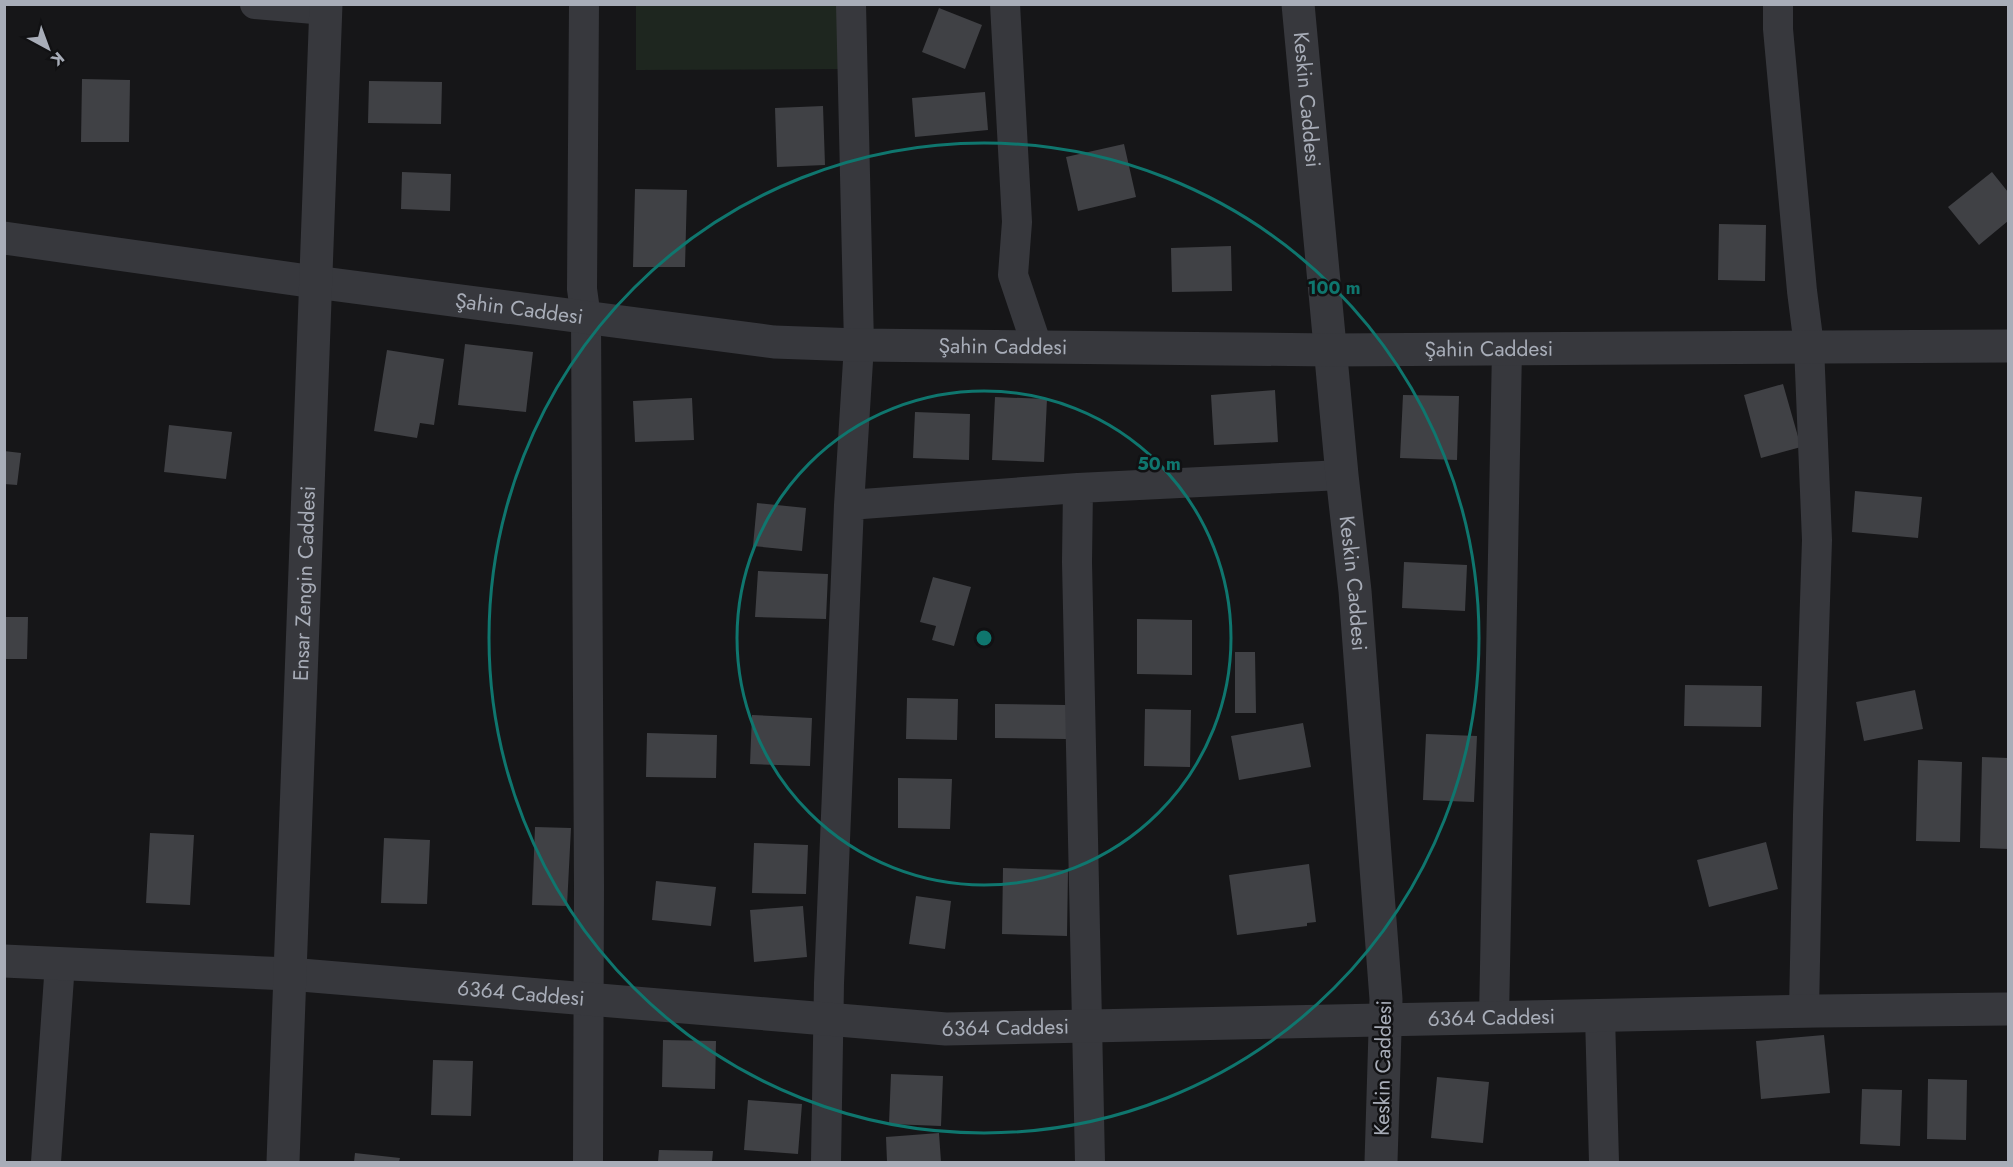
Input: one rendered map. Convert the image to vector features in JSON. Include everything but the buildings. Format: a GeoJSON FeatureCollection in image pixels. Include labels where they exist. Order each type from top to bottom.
{"type":"FeatureCollection","features":[{"type":"Feature","properties":{"kind":"street"},"geometry":{"type":"LineString","coordinates":[[255,4],[326,7]]}},
{"type":"Feature","properties":{"kind":"street"},"geometry":{"type":"LineString","coordinates":[[584,4],[582,289],[586,318],[588,1162]]}},
{"type":"Feature","properties":{"kind":"street"},"geometry":{"type":"LineString","coordinates":[[826,1162],[828,1020],[849,505],[859,345],[851,4]]}},
{"type":"Feature","properties":{"kind":"street"},"geometry":{"type":"LineString","coordinates":[[1005,4],[1017,222],[1013,275],[1037,346]]}},
{"type":"Feature","properties":{"kind":"street","name":"Keskin Caddesi"},"geometry":{"type":"LineString","coordinates":[[1298,4],[1355,591],[1386,999],[1381,1162]]}},
{"type":"Feature","properties":{"kind":"street"},"geometry":{"type":"LineString","coordinates":[[1778,4],[1802,291],[1809,346],[1817,540],[1804,1011]]}},
{"type":"Feature","properties":{"kind":"street","name":"Ensar Zengin Caddesi"},"geometry":{"type":"LineString","coordinates":[[283,1162],[326,7]]}},
{"type":"Feature","properties":{"kind":"street","name":"Şahin Caddesi"},"geometry":{"type":"LineString","coordinates":[[4,238],[315,282],[774,342],[1331,350],[2008,346]]}},
{"type":"Feature","properties":{"kind":"street"},"geometry":{"type":"LineString","coordinates":[[1494,1018],[1507,349]]}},
{"type":"Feature","properties":{"kind":"street"},"geometry":{"type":"LineString","coordinates":[[849,505],[1078,488],[1342,475]]}},
{"type":"Feature","properties":{"kind":"street"},"geometry":{"type":"LineString","coordinates":[[1078,488],[1090,1162]]}},
{"type":"Feature","properties":{"kind":"street","name":"6364 Caddesi"},"geometry":{"type":"LineString","coordinates":[[4,961],[289,974],[946,1029],[1804,1011],[2008,1009]]}},
{"type":"Feature","properties":{"kind":"street"},"geometry":{"type":"LineString","coordinates":[[46,1162],[60,963]]}},
{"type":"Feature","properties":{"kind":"street"},"geometry":{"type":"LineString","coordinates":[[1600,1016],[1604,1162]]}},
{"type":"Feature","properties":{"kind":"shaded area"},"geometry":{"type":"Polygon","coordinates":[[[636,5],[848,5],[848,69],[636,70],[636,5]]]}}]}
